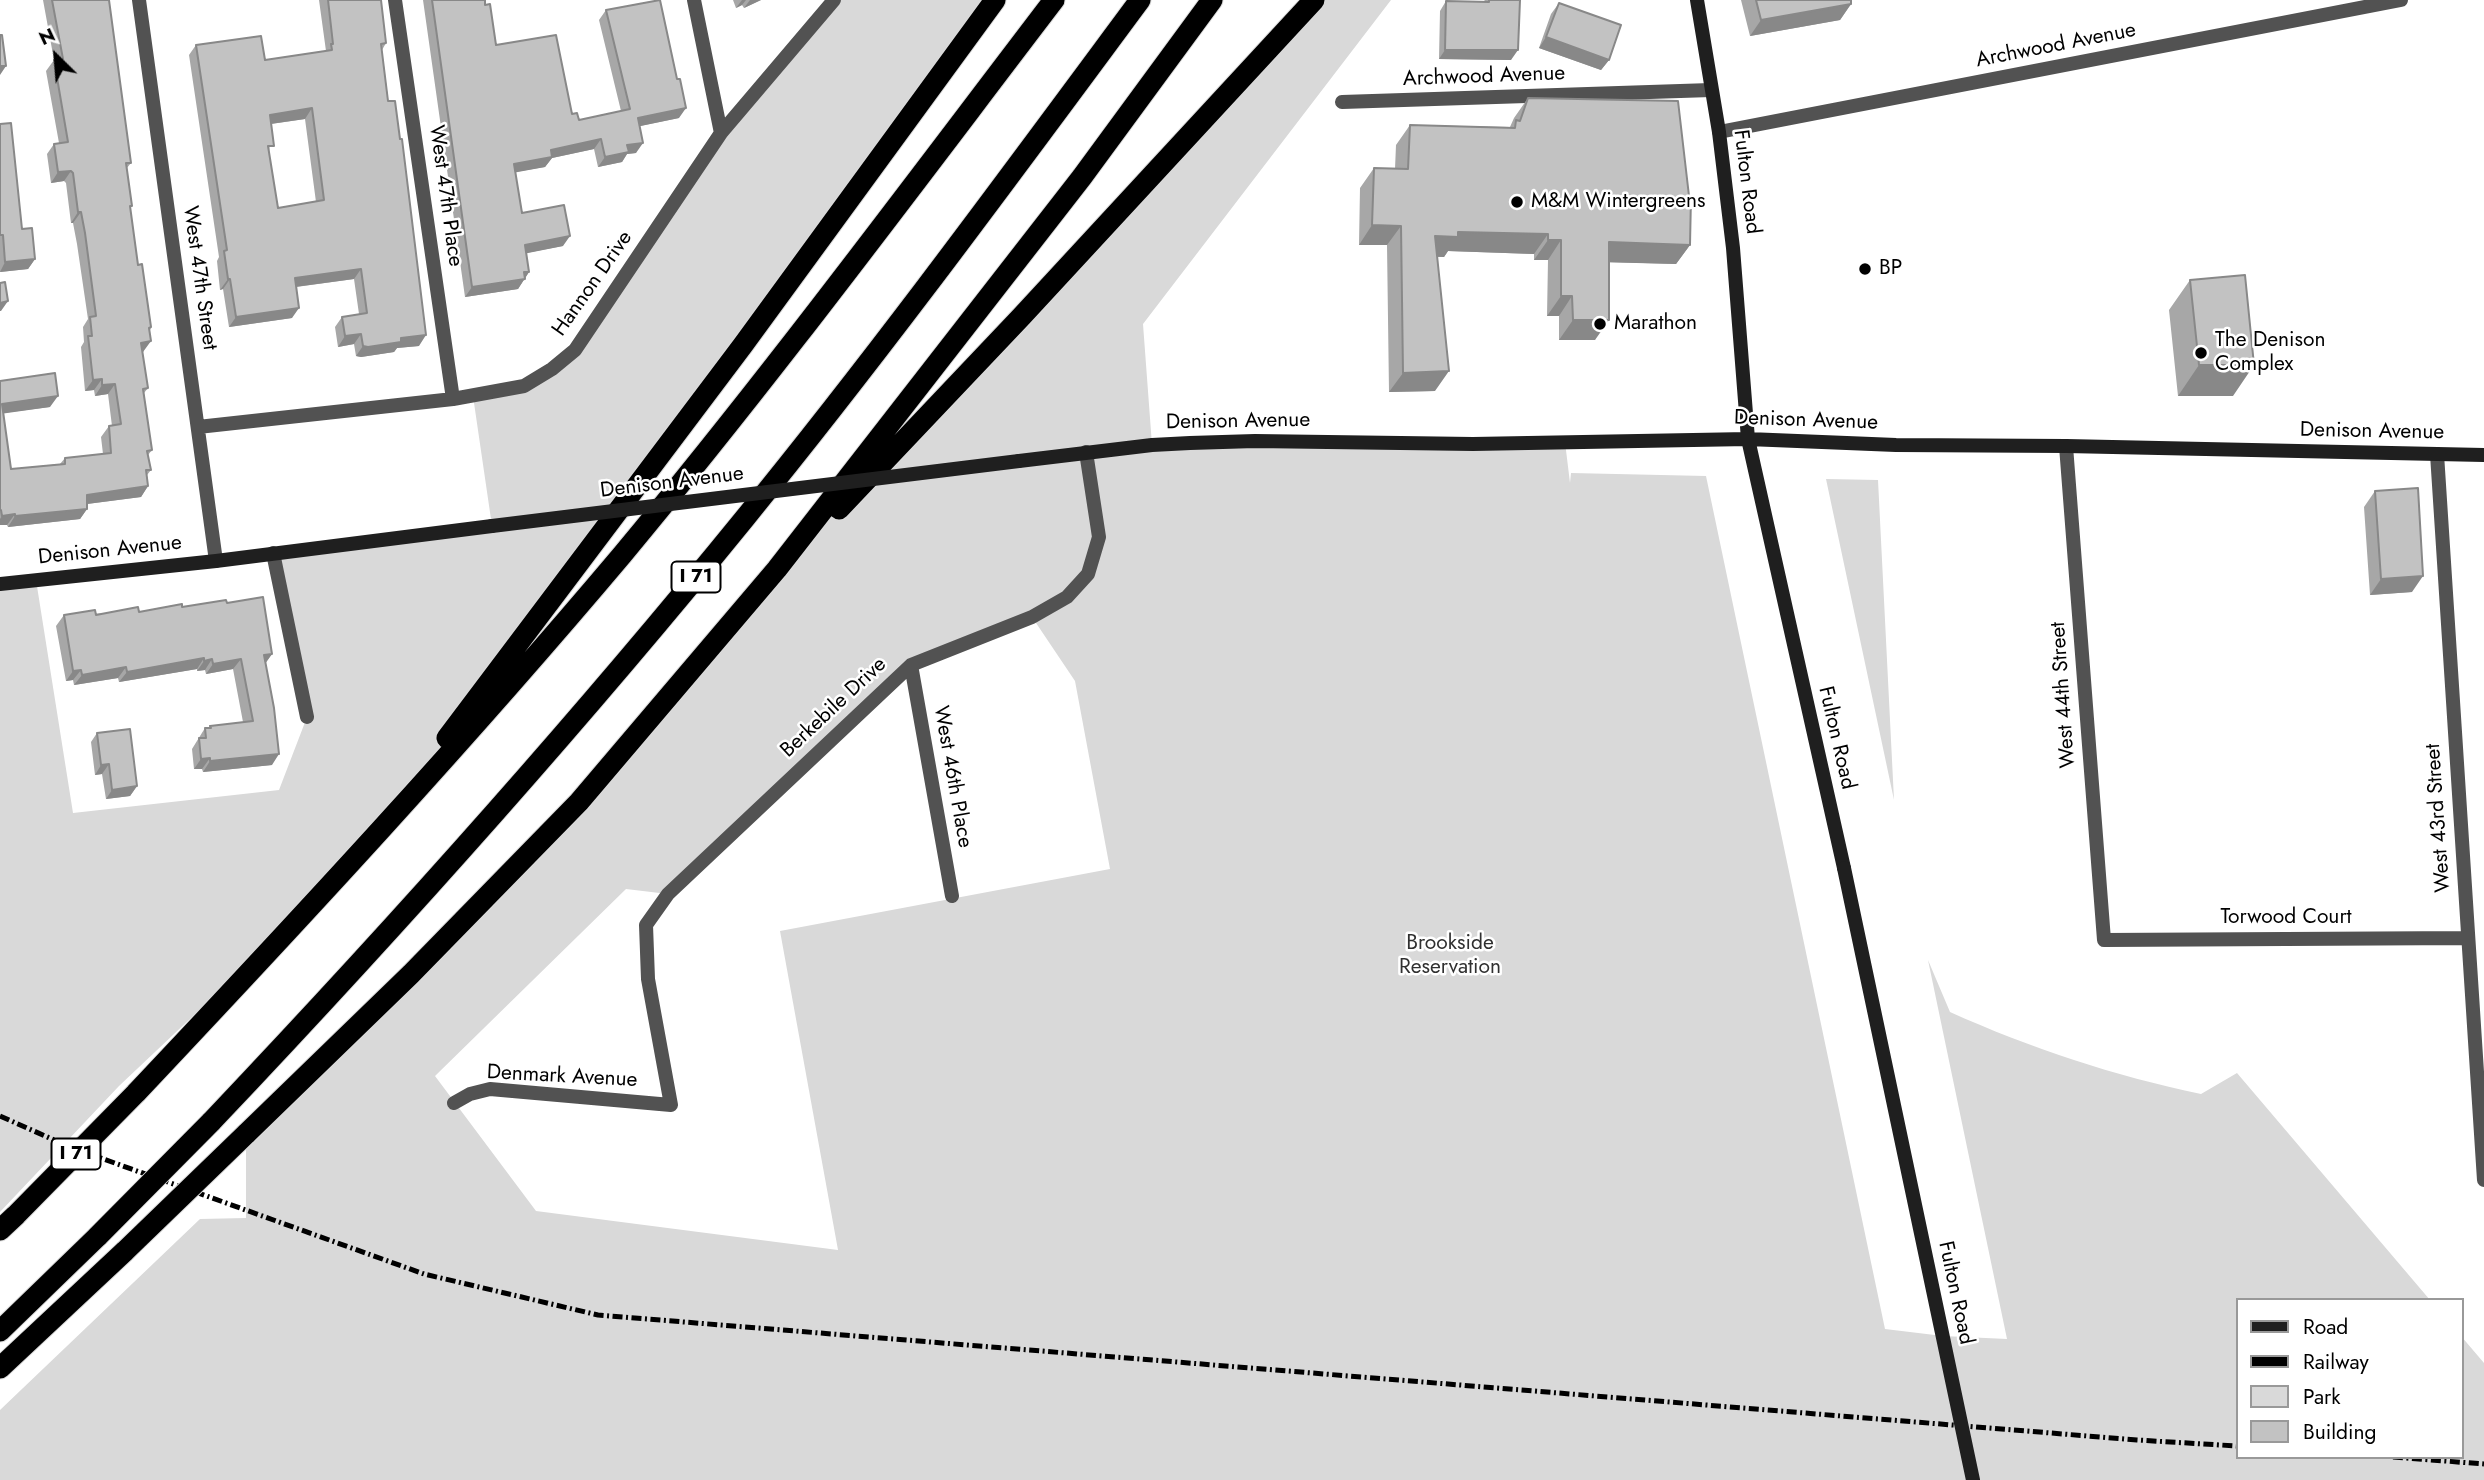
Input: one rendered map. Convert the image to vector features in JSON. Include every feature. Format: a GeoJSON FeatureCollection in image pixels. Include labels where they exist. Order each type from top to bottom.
{"type":"FeatureCollection","features":[{"type":"Feature","properties":{"kind":"highway"},"geometry":{"type":"LineString","coordinates":[[338,878],[743,345],[995,0]]}},
{"type":"Feature","properties":{"kind":"highway","name":"I 71"},"geometry":{"type":"LineString","coordinates":[[0,1230],[136,1093],[338,878],[623,554],[743,404],[1054,0]]}},
{"type":"Feature","properties":{"kind":"highway","name":"I 71"},"geometry":{"type":"LineString","coordinates":[[0,1331],[211,1122],[429,888],[592,701],[746,517],[891,331],[1140,0]]}},
{"type":"Feature","properties":{"kind":"highway"},"geometry":{"type":"LineString","coordinates":[[0,1368],[411,974],[579,802],[777,569],[1073,188],[1212,0]]}},
{"type":"Feature","properties":{"kind":"highway"},"geometry":{"type":"LineString","coordinates":[[777,569],[866,482],[1314,0]]}},
{"type":"Feature","properties":{"kind":"main road","name":"Fulton Road"},"geometry":{"type":"LineString","coordinates":[[1697,0],[1733,248],[1748,439],[1844,868],[1973,1480]]}},
{"type":"Feature","properties":{"kind":"main road","name":"Denison Avenue"},"geometry":{"type":"LineString","coordinates":[[0,584],[216,561],[1152,445],[1255,441],[1473,444],[1748,439],[1896,445],[2484,455]]}},
{"type":"Feature","properties":{"kind":"street","name":"West 47th Street"},"geometry":{"type":"LineString","coordinates":[[139,0],[216,561]]}},
{"type":"Feature","properties":{"kind":"street","name":"West 47th Place"},"geometry":{"type":"LineString","coordinates":[[395,0],[453,399]]}},
{"type":"Feature","properties":{"kind":"street"},"geometry":{"type":"LineString","coordinates":[[694,0],[721,134]]}},
{"type":"Feature","properties":{"kind":"street","name":"Hannon Drive"},"geometry":{"type":"LineString","coordinates":[[198,427],[453,399],[524,386],[552,369],[575,350],[721,134],[834,0]]}},
{"type":"Feature","properties":{"kind":"street","name":"Archwood Avenue"},"geometry":{"type":"LineString","coordinates":[[1718,132],[2401,0]]}},
{"type":"Feature","properties":{"kind":"street","name":"Archwood Avenue"},"geometry":{"type":"LineString","coordinates":[[1342,103],[1711,90]]}},
{"type":"Feature","properties":{"kind":"street","name":"West 44th Street"},"geometry":{"type":"LineString","coordinates":[[2066,446],[2104,940]]}},
{"type":"Feature","properties":{"kind":"street","name":"Berkebile Drive"},"geometry":{"type":"LineString","coordinates":[[671,1105],[648,979],[646,925],[668,894],[911,665],[1032,617],[1067,597],[1088,574],[1100,537],[1086,452]]}},
{"type":"Feature","properties":{"kind":"street","name":"West 43rd Street"},"geometry":{"type":"LineString","coordinates":[[2437,454],[2484,1180]]}},
{"type":"Feature","properties":{"kind":"street"},"geometry":{"type":"LineString","coordinates":[[273,553],[307,717]]}},
{"type":"Feature","properties":{"kind":"street","name":"West 46th Place"},"geometry":{"type":"LineString","coordinates":[[911,665],[952,896]]}},
{"type":"Feature","properties":{"kind":"street","name":"Torwood Court"},"geometry":{"type":"LineString","coordinates":[[2104,940],[2468,938]]}},
{"type":"Feature","properties":{"kind":"street","name":"Denmark Avenue"},"geometry":{"type":"LineString","coordinates":[[454,1103],[470,1094],[490,1089],[671,1105]]}},
{"type":"Feature","properties":{"kind":"green space"},"geometry":{"type":"Polygon","coordinates":[[[834,0],[995,0],[441,746],[338,879],[119,1086],[0,1212],[0,584],[36,580],[73,813],[279,790],[307,717],[273,553],[492,526],[473,396],[524,386],[575,350],[721,133],[834,0]]]}},
{"type":"Feature","properties":{"kind":"green space","name":"Brookside Reservation"},"geometry":{"type":"Polygon","coordinates":[[[1314,0],[1391,0],[1143,324],[1152,445],[1565,442],[1570,483],[1571,473],[1706,476],[1885,1329],[1943,1336],[2007,1339],[1928,960],[1950,1012],[2042,1049],[2105,1070],[2201,1094],[2237,1073],[2428,1298],[2236,1298],[2236,1459],[2463,1459],[2463,1338],[2484,1363],[2484,1480],[0,1480],[0,1410],[200,1219],[246,1218],[246,1134],[411,974],[777,569],[1314,0]],[[1032,617],[911,665],[668,894],[626,889],[435,1076],[536,1211],[838,1250],[780,931],[1110,869],[1075,681],[1032,617]]]}},
{"type":"Feature","properties":{"kind":"green space"},"geometry":{"type":"Polygon","coordinates":[[[1826,479],[1878,480],[1894,800],[1826,479]]]}},
{"type":"Feature","properties":{"kind":"building"},"geometry":{"type":"Polygon","coordinates":[[[52,0],[109,0],[131,163],[126,163],[130,206],[138,265],[142,264],[151,327],[151,341],[141,343],[148,388],[143,389],[152,450],[147,451],[151,470],[146,470],[148,486],[87,495],[87,509],[2,516],[0,381],[55,373],[58,396],[2,404],[11,469],[65,464],[65,458],[111,453],[109,426],[121,424],[115,384],[102,385],[102,379],[93,380],[88,336],[92,336],[90,317],[96,316],[85,233],[81,212],[78,212],[73,173],[58,172],[54,144],[68,142],[54,60],[63,59],[52,0]]]}},
{"type":"Feature","properties":{"kind":"building"},"geometry":{"type":"Polygon","coordinates":[[[328,0],[381,0],[386,43],[381,44],[388,101],[395,101],[402,139],[426,335],[401,338],[401,342],[368,347],[363,346],[361,334],[345,336],[342,317],[367,313],[361,269],[295,278],[299,308],[236,317],[228,279],[224,251],[227,250],[196,45],[261,36],[265,60],[332,50],[328,0]],[[312,108],[270,115],[274,146],[268,146],[278,208],[324,200],[312,108]]]}},
{"type":"Feature","properties":{"kind":"building"},"geometry":{"type":"Polygon","coordinates":[[[432,0],[485,0],[485,5],[490,4],[496,45],[556,35],[572,114],[577,113],[579,120],[630,109],[606,10],[660,0],[686,108],[638,118],[643,143],[627,145],[629,152],[605,157],[601,139],[551,150],[552,157],[514,164],[522,213],[564,205],[570,236],[525,245],[529,272],[524,272],[525,279],[472,287],[432,0]]]}},
{"type":"Feature","properties":{"kind":"building"},"geometry":{"type":"Polygon","coordinates":[[[1520,0],[1518,50],[1445,50],[1446,1],[1520,0]]]}},
{"type":"Feature","properties":{"kind":"building"},"geometry":{"type":"Polygon","coordinates":[[[1756,0],[1851,0],[1851,4],[1761,20],[1756,0]]]}},
{"type":"Feature","properties":{"kind":"building"},"geometry":{"type":"Polygon","coordinates":[[[1559,3],[1621,25],[1609,60],[1546,37],[1559,3]]]}},
{"type":"Feature","properties":{"kind":"building"},"geometry":{"type":"Polygon","coordinates":[[[2,35],[6,66],[0,66],[2,35]]]}},
{"type":"Feature","properties":{"kind":"building","name":"M&M Wintergreens"},"geometry":{"type":"Polygon","coordinates":[[[1528,98],[1678,101],[1691,196],[1690,245],[1609,242],[1609,320],[1573,320],[1572,296],[1561,296],[1561,240],[1548,240],[1548,234],[1458,232],[1458,237],[1435,236],[1449,371],[1403,373],[1401,226],[1372,225],[1374,168],[1408,169],[1410,125],[1515,128],[1516,120],[1520,121],[1528,98]]]}},
{"type":"Feature","properties":{"kind":"building"},"geometry":{"type":"Polygon","coordinates":[[[11,123],[22,229],[32,228],[35,259],[5,262],[3,235],[0,235],[0,124],[11,123]]]}},
{"type":"Feature","properties":{"kind":"building"},"geometry":{"type":"Polygon","coordinates":[[[2245,275],[2254,365],[2199,365],[2190,280],[2245,275]]]}},
{"type":"Feature","properties":{"kind":"building"},"geometry":{"type":"Polygon","coordinates":[[[5,282],[8,301],[0,303],[0,283],[5,282]]]}},
{"type":"Feature","properties":{"kind":"building"},"geometry":{"type":"Polygon","coordinates":[[[2418,488],[2423,576],[2381,579],[2375,491],[2418,488]]]}},
{"type":"Feature","properties":{"kind":"building"},"geometry":{"type":"Polygon","coordinates":[[[263,597],[272,654],[264,655],[279,754],[210,761],[210,758],[201,759],[199,738],[206,738],[205,728],[253,721],[241,659],[213,664],[212,659],[204,661],[204,658],[127,672],[126,667],[82,675],[81,670],[73,671],[64,615],[95,610],[96,615],[138,607],[139,612],[182,604],[182,607],[263,597]]]}},
{"type":"Feature","properties":{"kind":"building"},"geometry":{"type":"Polygon","coordinates":[[[130,729],[137,786],[112,790],[109,764],[101,765],[97,733],[130,729]]]}},
{"type":"Feature","properties":{"kind":"railway"},"geometry":{"type":"LineString","coordinates":[[0,1116],[70,1147],[424,1274],[598,1315],[2236,1446]]}},
{"type":"Feature","properties":{"kind":"railway"},"geometry":{"type":"LineString","coordinates":[[2419,1459],[2484,1464]]}},
{"type":"Feature","properties":{"kind":"place","name":"M&M Wintergreens"},"geometry":{"type":"Point","coordinates":[1517,202]}},
{"type":"Feature","properties":{"kind":"place","name":"BP"},"geometry":{"type":"Point","coordinates":[1865,269]}},
{"type":"Feature","properties":{"kind":"place","name":"Marathon"},"geometry":{"type":"Point","coordinates":[1600,324]}},
{"type":"Feature","properties":{"kind":"place","name":"The Denison Complex"},"geometry":{"type":"Point","coordinates":[2201,353]}}]}
